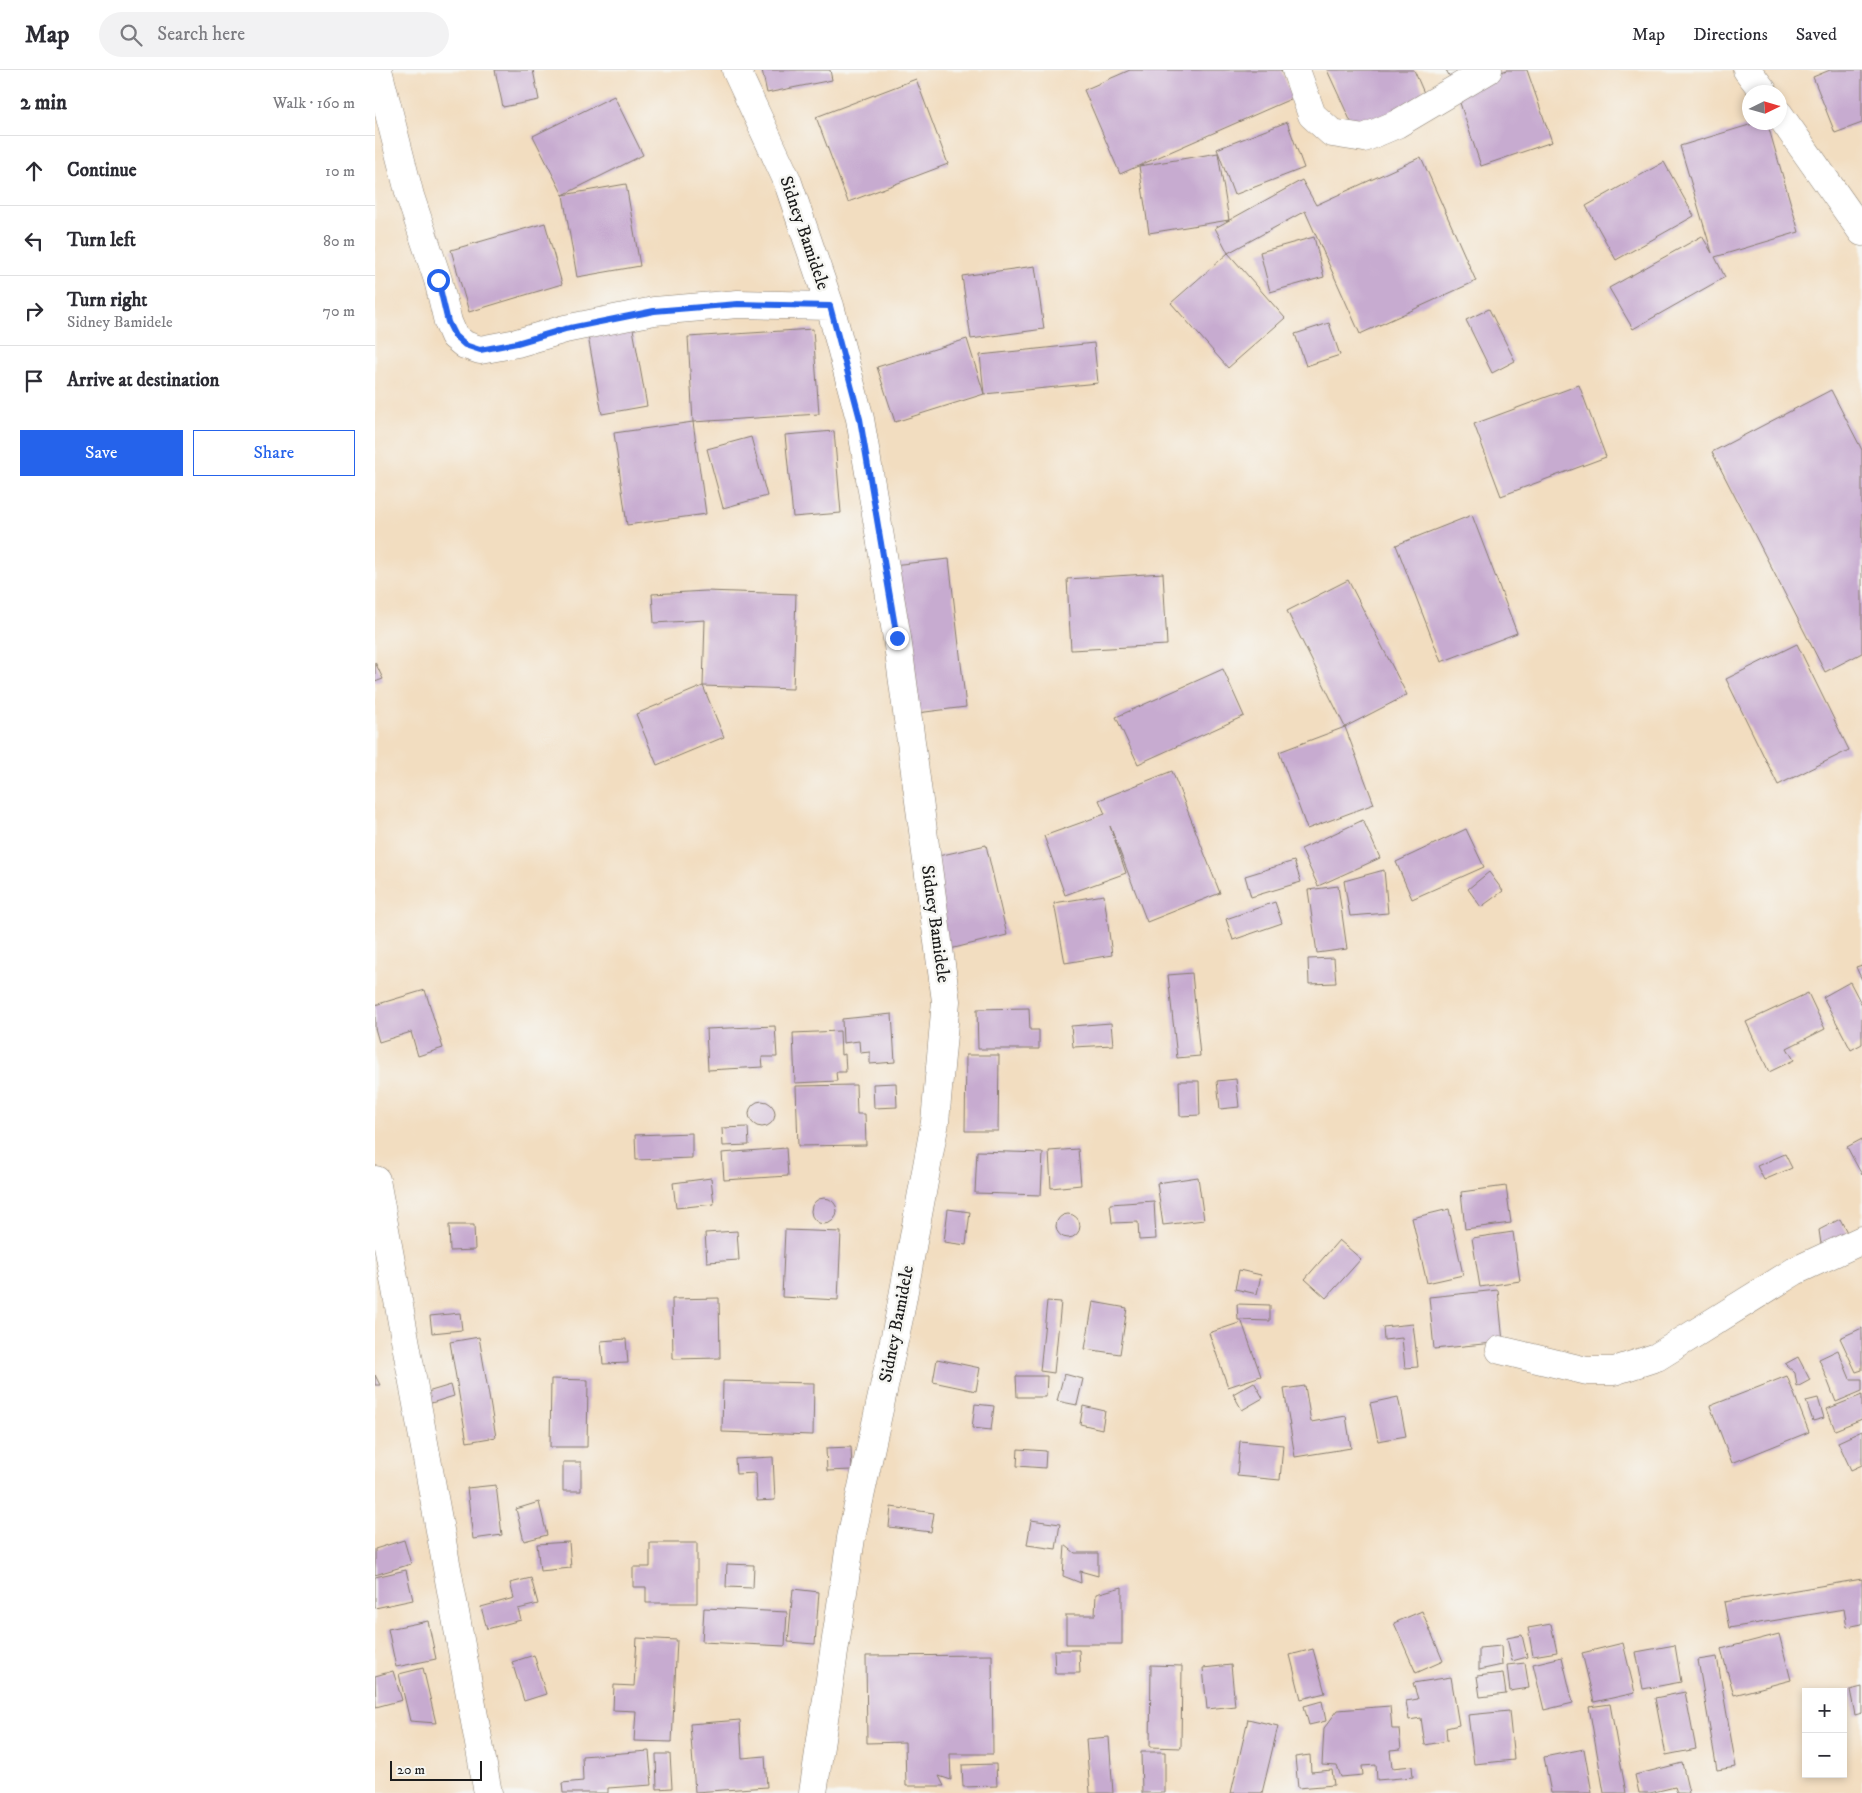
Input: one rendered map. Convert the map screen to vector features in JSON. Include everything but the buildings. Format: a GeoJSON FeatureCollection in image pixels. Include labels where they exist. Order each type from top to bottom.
{"type":"FeatureCollection","features":[{"type":"Feature","properties":{"kind":"street"},"geometry":{"type":"LineString","coordinates":[[378,70],[410,196],[438,280],[448,322],[455,336],[465,345],[480,350],[517,343],[565,329],[654,311],[738,304],[830,306]]}},
{"type":"Feature","properties":{"kind":"street","name":"Sidney Bamidele"},"geometry":{"type":"LineString","coordinates":[[736,70],[787,180],[830,306],[860,419],[897,638],[946,1001],[935,1122],[899,1318],[851,1538],[813,1793]]}},
{"type":"Feature","properties":{"kind":"street"},"geometry":{"type":"LineString","coordinates":[[1296,70],[1312,115],[1332,133],[1364,138],[1397,124],[1488,70]]}},
{"type":"Feature","properties":{"kind":"street"},"geometry":{"type":"LineString","coordinates":[[1747,70],[1759,85]]}},
{"type":"Feature","properties":{"kind":"street"},"geometry":{"type":"LineString","coordinates":[[1787,125],[1862,232]]}},
{"type":"Feature","properties":{"kind":"street"},"geometry":{"type":"LineString","coordinates":[[376,1180],[488,1793]]}},
{"type":"Feature","properties":{"kind":"street"},"geometry":{"type":"LineString","coordinates":[[1500,1350],[1587,1371],[1614,1371],[1657,1357],[1795,1271],[1862,1240]]}},
{"type":"Feature","properties":{"kind":"route"},"geometry":{"type":"LineString","coordinates":[[438,280],[448,322],[455,336],[465,345],[480,350],[517,343],[565,329],[654,311],[738,304],[830,306],[860,419],[897,638]]}}]}
